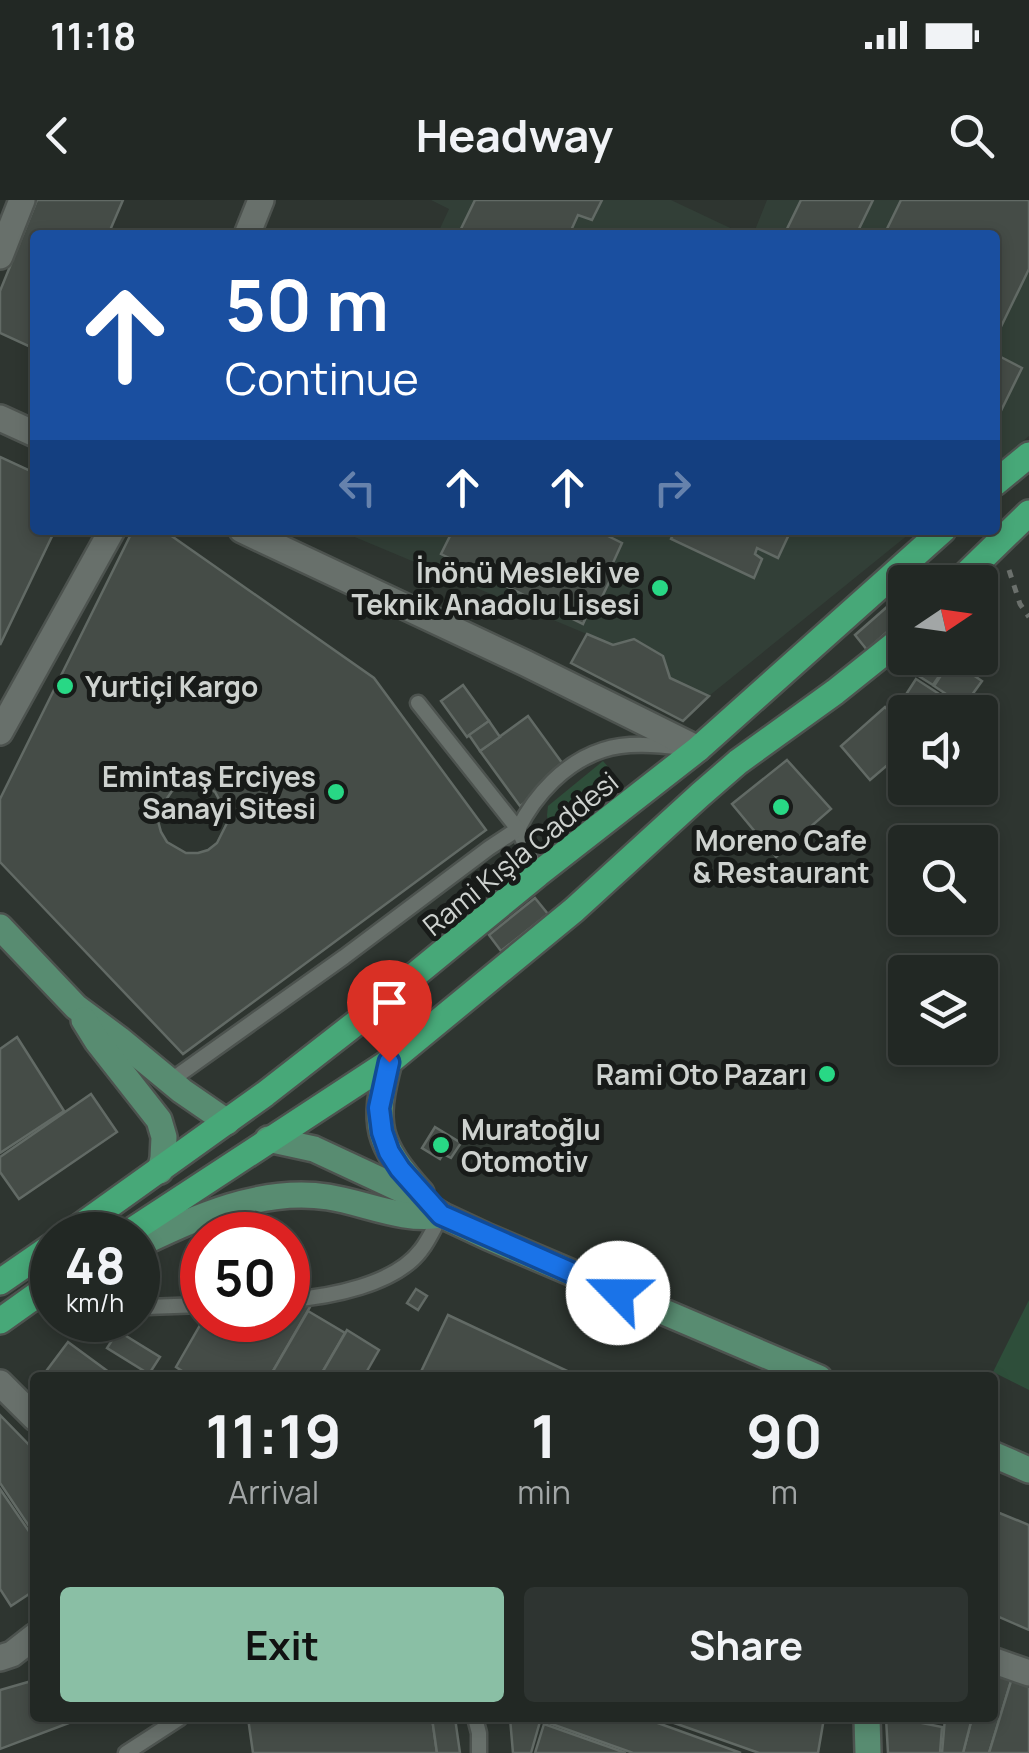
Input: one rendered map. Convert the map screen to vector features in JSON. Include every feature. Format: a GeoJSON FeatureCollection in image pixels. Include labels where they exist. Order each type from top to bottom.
{"type":"FeatureCollection","features":[{"type":"Feature","properties":{"kind":"main road"},"geometry":{"type":"LineString","coordinates":[[1000,479],[1029,455]]}},
{"type":"Feature","properties":{"kind":"main road"},"geometry":{"type":"LineString","coordinates":[[975,565],[1029,513]]}},
{"type":"Feature","properties":{"kind":"main road","name":"Rami Kışla Caddesi"},"geometry":{"type":"LineString","coordinates":[[101,1212],[360,1020],[698,749],[937,535]]}},
{"type":"Feature","properties":{"kind":"main road"},"geometry":{"type":"LineString","coordinates":[[158,1212],[389,1062],[574,910],[738,762],[888,650]]}},
{"type":"Feature","properties":{"kind":"main road"},"geometry":{"type":"LineString","coordinates":[[698,749],[727,762],[738,762]]}},
{"type":"Feature","properties":{"kind":"main road"},"geometry":{"type":"LineString","coordinates":[[0,927],[76,1007],[227,1122],[268,1139],[314,1149],[402,1190],[441,1215],[805,1372]]}},
{"type":"Feature","properties":{"kind":"main road"},"geometry":{"type":"LineString","coordinates":[[76,1007],[96,1040],[159,1120],[164,1137],[160,1171]]}},
{"type":"Feature","properties":{"kind":"main road"},"geometry":{"type":"LineString","coordinates":[[389,1062],[379,1108],[382,1132],[400,1169],[441,1215]]}},
{"type":"Feature","properties":{"kind":"main road"},"geometry":{"type":"LineString","coordinates":[[160,1236],[208,1213],[284,1196],[326,1197],[422,1218],[441,1215]]}},
{"type":"Feature","properties":{"kind":"main road"},"geometry":{"type":"LineString","coordinates":[[0,1282],[30,1261]]}},
{"type":"Feature","properties":{"kind":"main road"},"geometry":{"type":"LineString","coordinates":[[0,1320],[30,1299]]}},
{"type":"Feature","properties":{"kind":"main road"},"geometry":{"type":"LineString","coordinates":[[998,1457],[1029,1470]]}},
{"type":"Feature","properties":{"kind":"main road"},"geometry":{"type":"LineString","coordinates":[[868,1722],[868,1753]]}},
{"type":"Feature","properties":{"kind":"street"},"geometry":{"type":"LineString","coordinates":[[0,256],[22,200]]}},
{"type":"Feature","properties":{"kind":"street"},"geometry":{"type":"LineString","coordinates":[[249,230],[261,200]]}},
{"type":"Feature","properties":{"kind":"street"},"geometry":{"type":"LineString","coordinates":[[0,418],[30,432]]}},
{"type":"Feature","properties":{"kind":"street"},"geometry":{"type":"LineString","coordinates":[[0,732],[109,535]]}},
{"type":"Feature","properties":{"kind":"street"},"geometry":{"type":"LineString","coordinates":[[253,535],[524,662],[698,749]]}},
{"type":"Feature","properties":{"kind":"street"},"geometry":{"type":"LineString","coordinates":[[0,1383],[30,1413]]}},
{"type":"Feature","properties":{"kind":"street"},"geometry":{"type":"LineString","coordinates":[[0,1658],[30,1640]]}},
{"type":"Feature","properties":{"kind":"street"},"geometry":{"type":"LineString","coordinates":[[998,1662],[1029,1672]]}},
{"type":"Feature","properties":{"kind":"lane"},"geometry":{"type":"LineString","coordinates":[[418,703],[518,830],[538,874]]}},
{"type":"Feature","properties":{"kind":"lane"},"geometry":{"type":"LineString","coordinates":[[170,1081],[518,830],[532,804],[552,781],[578,762],[604,749],[698,749]]}},
{"type":"Feature","properties":{"kind":"lane"},"geometry":{"type":"LineString","coordinates":[[310,1296],[357,1288],[406,1266],[422,1249],[441,1215]]}},
{"type":"Feature","properties":{"kind":"lane"},"geometry":{"type":"LineString","coordinates":[[126,1753],[174,1722]]}},
{"type":"Feature","properties":{"kind":"lane"},"geometry":{"type":"LineString","coordinates":[[477,1722],[479,1753]]}},
{"type":"Feature","properties":{"kind":"path"},"geometry":{"type":"LineString","coordinates":[[1004,558],[1020,604],[1029,617]]}},
{"type":"Feature","properties":{"kind":"shaded area"},"geometry":{"type":"Polygon","coordinates":[[[431,200],[671,200],[734,230],[439,230],[449,209],[431,200]]]}},
{"type":"Feature","properties":{"kind":"shaded area"},"geometry":{"type":"Polygon","coordinates":[[[767,200],[1029,200],[1029,436],[1000,460],[1000,230],[755,230],[767,200]]]}},
{"type":"Feature","properties":{"kind":"shaded area","name":"İnönü Mesleki ve Teknik Anadolu Lisesi"},"geometry":{"type":"Polygon","coordinates":[[[350,535],[908,535],[709,696],[670,678],[663,656],[634,639],[613,645],[350,535]]]}},
{"type":"Feature","properties":{"kind":"green space"},"geometry":{"type":"Polygon","coordinates":[[[603,761],[621,782],[559,835],[549,830],[548,806],[603,761]]]}},
{"type":"Feature","properties":{"kind":"green space"},"geometry":{"type":"Polygon","coordinates":[[[1029,1300],[1029,1390],[993,1372],[1029,1300]]]}},
{"type":"Feature","properties":{"kind":"building"},"geometry":{"type":"Polygon","coordinates":[[[37,200],[123,200],[110,230],[30,230],[30,347],[0,333],[0,291],[37,200]]]}},
{"type":"Feature","properties":{"kind":"building"},"geometry":{"type":"Polygon","coordinates":[[[475,200],[602,200],[592,220],[578,215],[571,230],[460,230],[475,200]]]}},
{"type":"Feature","properties":{"kind":"building"},"geometry":{"type":"Polygon","coordinates":[[[801,200],[873,200],[858,230],[786,230],[801,200]]]}},
{"type":"Feature","properties":{"kind":"building"},"geometry":{"type":"Polygon","coordinates":[[[901,200],[1029,200],[1029,269],[1000,329],[1000,230],[886,230],[901,200]]]}},
{"type":"Feature","properties":{"kind":"building"},"geometry":{"type":"Polygon","coordinates":[[[1000,357],[1022,368],[1000,413],[1000,357]]]}},
{"type":"Feature","properties":{"kind":"building"},"geometry":{"type":"Polygon","coordinates":[[[0,457],[30,471],[30,535],[53,535],[0,645],[0,457]]]}},
{"type":"Feature","properties":{"kind":"building","name":"Emintaş Erciyes Sanayi Sitesi"},"geometry":{"type":"Polygon","coordinates":[[[131,535],[170,535],[374,678],[486,830],[183,1054],[0,862],[0,799],[131,535]],[[194,785],[172,791],[159,810],[158,821],[167,842],[186,853],[208,850],[217,843],[227,823],[226,812],[215,792],[194,785]]]}},
{"type":"Feature","properties":{"kind":"building"},"geometry":{"type":"Polygon","coordinates":[[[450,535],[606,535],[622,543],[612,565],[616,568],[600,601],[594,599],[583,624],[441,554],[450,535]]]}},
{"type":"Feature","properties":{"kind":"building"},"geometry":{"type":"Polygon","coordinates":[[[673,535],[789,535],[778,558],[757,548],[755,554],[762,559],[754,578],[671,539],[673,535]]]}},
{"type":"Feature","properties":{"kind":"building"},"geometry":{"type":"Polygon","coordinates":[[[888,606],[888,631],[867,650],[855,635],[888,606]]]}},
{"type":"Feature","properties":{"kind":"building"},"geometry":{"type":"Polygon","coordinates":[[[587,634],[613,645],[634,639],[663,656],[670,678],[709,696],[683,721],[571,663],[587,634]]]}},
{"type":"Feature","properties":{"kind":"building"},"geometry":{"type":"Polygon","coordinates":[[[917,675],[940,675],[933,685],[917,675]]]}},
{"type":"Feature","properties":{"kind":"building"},"geometry":{"type":"Polygon","coordinates":[[[941,675],[973,675],[982,681],[972,695],[948,695],[934,686],[941,675]]]}},
{"type":"Feature","properties":{"kind":"building"},"geometry":{"type":"Polygon","coordinates":[[[916,679],[941,695],[906,695],[916,679]]]}},
{"type":"Feature","properties":{"kind":"building"},"geometry":{"type":"Polygon","coordinates":[[[463,685],[489,721],[467,737],[441,701],[463,685]]]}},
{"type":"Feature","properties":{"kind":"building"},"geometry":{"type":"Polygon","coordinates":[[[885,707],[888,710],[888,765],[870,780],[841,746],[885,707]]]}},
{"type":"Feature","properties":{"kind":"building"},"geometry":{"type":"Polygon","coordinates":[[[528,716],[568,771],[520,806],[480,751],[528,716]]]}},
{"type":"Feature","properties":{"kind":"building"},"geometry":{"type":"Polygon","coordinates":[[[489,721],[500,737],[480,751],[469,735],[489,721]]]}},
{"type":"Feature","properties":{"kind":"building","name":"Moreno Cafe & Restaurant"},"geometry":{"type":"Polygon","coordinates":[[[787,760],[831,809],[776,857],[732,804],[787,760]]]}},
{"type":"Feature","properties":{"kind":"building"},"geometry":{"type":"Polygon","coordinates":[[[535,898],[548,914],[501,951],[489,935],[535,898]]]}},
{"type":"Feature","properties":{"kind":"building"},"geometry":{"type":"Polygon","coordinates":[[[17,1037],[64,1111],[0,1153],[0,1049],[17,1037]]]}},
{"type":"Feature","properties":{"kind":"building"},"geometry":{"type":"Polygon","coordinates":[[[91,1094],[117,1132],[19,1199],[0,1172],[0,1157],[91,1094]]]}},
{"type":"Feature","properties":{"kind":"building","name":"Muratoğlu Otomotiv"},"geometry":{"type":"Polygon","coordinates":[[[435,1127],[461,1143],[451,1158],[443,1154],[440,1159],[422,1148],[435,1127]]]}},
{"type":"Feature","properties":{"kind":"building"},"geometry":{"type":"Polygon","coordinates":[[[416,1289],[427,1296],[418,1310],[407,1303],[416,1289]]]}},
{"type":"Feature","properties":{"kind":"building"},"geometry":{"type":"Polygon","coordinates":[[[310,1312],[345,1333],[322,1372],[272,1372],[290,1342],[310,1342],[310,1312]]]}},
{"type":"Feature","properties":{"kind":"building"},"geometry":{"type":"Polygon","coordinates":[[[448,1315],[569,1372],[421,1372],[448,1315]]]}},
{"type":"Feature","properties":{"kind":"building"},"geometry":{"type":"Polygon","coordinates":[[[347,1330],[379,1350],[366,1372],[322,1372],[347,1330]]]}},
{"type":"Feature","properties":{"kind":"building"},"geometry":{"type":"Polygon","coordinates":[[[68,1342],[109,1372],[46,1372],[68,1342]]]}},
{"type":"Feature","properties":{"kind":"building"},"geometry":{"type":"Polygon","coordinates":[[[111,1342],[136,1342],[160,1357],[150,1372],[107,1348],[111,1342]]]}},
{"type":"Feature","properties":{"kind":"building"},"geometry":{"type":"Polygon","coordinates":[[[190,1342],[290,1342],[272,1372],[184,1372],[176,1367],[190,1342]]]}},
{"type":"Feature","properties":{"kind":"building"},"geometry":{"type":"Polygon","coordinates":[[[0,1415],[30,1446],[30,1528],[0,1483],[0,1415]]]}},
{"type":"Feature","properties":{"kind":"building"},"geometry":{"type":"Polygon","coordinates":[[[0,1489],[30,1533],[30,1593],[11,1606],[0,1589],[0,1489]]]}},
{"type":"Feature","properties":{"kind":"building"},"geometry":{"type":"Polygon","coordinates":[[[998,1512],[1029,1525],[1029,1630],[998,1617],[998,1512]]]}},
{"type":"Feature","properties":{"kind":"building"},"geometry":{"type":"Polygon","coordinates":[[[998,1674],[1012,1678],[989,1753],[963,1753],[971,1722],[998,1722],[998,1674]]]}},
{"type":"Feature","properties":{"kind":"building"},"geometry":{"type":"Polygon","coordinates":[[[1012,1678],[1029,1685],[1029,1753],[989,1753],[1012,1678]]]}},
{"type":"Feature","properties":{"kind":"building"},"geometry":{"type":"Polygon","coordinates":[[[30,1681],[30,1722],[71,1722],[0,1749],[0,1690],[30,1681]]]}},
{"type":"Feature","properties":{"kind":"building"},"geometry":{"type":"Polygon","coordinates":[[[249,1722],[433,1722],[437,1753],[253,1753],[249,1722]]]}},
{"type":"Feature","properties":{"kind":"building"},"geometry":{"type":"Polygon","coordinates":[[[433,1722],[456,1722],[460,1753],[437,1753],[433,1722]]]}},
{"type":"Feature","properties":{"kind":"building"},"geometry":{"type":"Polygon","coordinates":[[[510,1722],[540,1722],[531,1753],[513,1753],[510,1722]]]}},
{"type":"Feature","properties":{"kind":"building"},"geometry":{"type":"Polygon","coordinates":[[[546,1722],[655,1722],[741,1753],[633,1753],[546,1722]]]}},
{"type":"Feature","properties":{"kind":"building"},"geometry":{"type":"Polygon","coordinates":[[[671,1722],[823,1722],[818,1753],[759,1753],[671,1722]]]}},
{"type":"Feature","properties":{"kind":"building"},"geometry":{"type":"Polygon","coordinates":[[[886,1722],[942,1727],[940,1753],[888,1753],[886,1722]]]}},
{"type":"Feature","properties":{"kind":"building"},"geometry":{"type":"Polygon","coordinates":[[[945,1722],[971,1722],[963,1753],[942,1753],[945,1722]]]}},
{"type":"Feature","properties":{"kind":"building"},"geometry":{"type":"Polygon","coordinates":[[[544,1724],[626,1753],[535,1753],[544,1724]]]}},
{"type":"Feature","properties":{"kind":"place","name":"İnönü Mesleki ve Teknik Anadolu Lisesi"},"geometry":{"type":"Point","coordinates":[660,588]}},
{"type":"Feature","properties":{"kind":"place","name":"Yurtiçi Kargo"},"geometry":{"type":"Point","coordinates":[65,686]}},
{"type":"Feature","properties":{"kind":"place","name":"Emintaş Erciyes Sanayi Sitesi"},"geometry":{"type":"Point","coordinates":[336,792]}},
{"type":"Feature","properties":{"kind":"place","name":"Moreno Cafe & Restaurant"},"geometry":{"type":"Point","coordinates":[781,807]}},
{"type":"Feature","properties":{"kind":"place","name":"Rami Oto Pazarı"},"geometry":{"type":"Point","coordinates":[827,1074]}},
{"type":"Feature","properties":{"kind":"place","name":"Muratoğlu Otomotiv"},"geometry":{"type":"Point","coordinates":[441,1145]}},
{"type":"Feature","properties":{"kind":"route"},"geometry":{"type":"LineString","coordinates":[[389,1062],[379,1108],[382,1132],[400,1169],[441,1215],[618,1293]]}}]}
